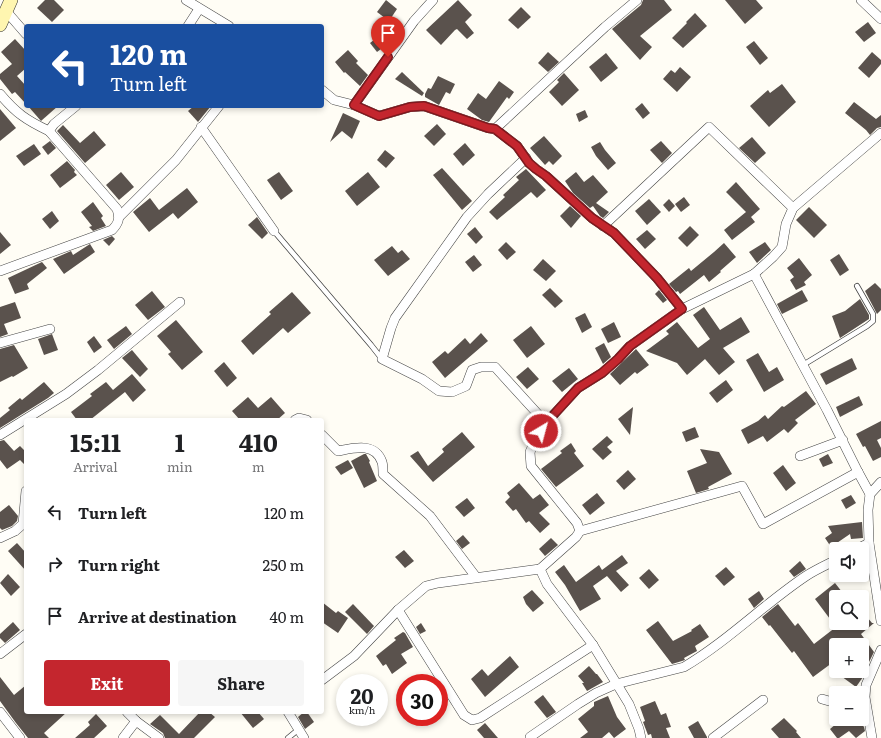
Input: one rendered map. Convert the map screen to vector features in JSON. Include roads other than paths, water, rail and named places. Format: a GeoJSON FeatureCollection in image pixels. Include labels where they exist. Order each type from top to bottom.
{"type":"FeatureCollection","features":[{"type":"Feature","properties":{"kind":"street"},"geometry":{"type":"LineString","coordinates":[[186,0],[225,24]]}},
{"type":"Feature","properties":{"kind":"street"},"geometry":{"type":"LineString","coordinates":[[354,105],[414,21],[433,0]]}},
{"type":"Feature","properties":{"kind":"street"},"geometry":{"type":"LineString","coordinates":[[495,129],[636,0]]}},
{"type":"Feature","properties":{"kind":"street"},"geometry":{"type":"LineString","coordinates":[[861,0],[881,19]]}},
{"type":"Feature","properties":{"kind":"street"},"geometry":{"type":"LineString","coordinates":[[0,24],[8,6]]}},
{"type":"Feature","properties":{"kind":"street"},"geometry":{"type":"LineString","coordinates":[[8,6],[24,31]]}},
{"type":"Feature","properties":{"kind":"street"},"geometry":{"type":"LineString","coordinates":[[189,24],[200,9]]}},
{"type":"Feature","properties":{"kind":"street"},"geometry":{"type":"LineString","coordinates":[[324,92],[334,100],[354,105],[379,116],[410,107],[424,106],[488,128],[495,129],[517,146],[529,163],[546,176],[592,218],[614,233],[641,260],[682,309]]}},
{"type":"Feature","properties":{"kind":"street"},"geometry":{"type":"LineString","coordinates":[[0,94],[14,110],[30,122],[49,131],[117,209],[120,216]]}},
{"type":"Feature","properties":{"kind":"street"},"geometry":{"type":"LineString","coordinates":[[49,131],[54,124],[74,108]]}},
{"type":"Feature","properties":{"kind":"street"},"geometry":{"type":"LineString","coordinates":[[0,271],[112,230],[118,225],[120,216],[176,160],[217,108]]}},
{"type":"Feature","properties":{"kind":"street"},"geometry":{"type":"LineString","coordinates":[[201,127],[274,231]]}},
{"type":"Feature","properties":{"kind":"street"},"geometry":{"type":"LineString","coordinates":[[603,226],[709,127],[793,208]]}},
{"type":"Feature","properties":{"kind":"street"},"geometry":{"type":"LineString","coordinates":[[580,531],[577,523],[531,466],[530,452],[546,423],[578,388],[602,373],[630,346],[682,309],[754,274],[782,247],[786,224],[793,208],[881,134]]}},
{"type":"Feature","properties":{"kind":"street"},"geometry":{"type":"LineString","coordinates":[[526,158],[488,194],[467,217],[396,318],[391,328],[382,359],[422,379],[439,390],[452,392],[466,386],[472,370],[481,367],[495,367],[546,423]]}},
{"type":"Feature","properties":{"kind":"street"},"geometry":{"type":"LineString","coordinates":[[754,274],[870,494]]}},
{"type":"Feature","properties":{"kind":"street"},"geometry":{"type":"LineString","coordinates":[[27,418],[66,394],[98,370],[180,302]]}},
{"type":"Feature","properties":{"kind":"street"},"geometry":{"type":"LineString","coordinates":[[0,343],[50,329]]}},
{"type":"Feature","properties":{"kind":"street"},"geometry":{"type":"LineString","coordinates":[[0,435],[24,420]]}},
{"type":"Feature","properties":{"kind":"street"},"geometry":{"type":"LineString","coordinates":[[324,437],[338,451],[356,447],[371,448],[382,461],[383,474],[430,516],[476,577]]}},
{"type":"Feature","properties":{"kind":"street"},"geometry":{"type":"LineString","coordinates":[[800,456],[842,440]]}},
{"type":"Feature","properties":{"kind":"street"},"geometry":{"type":"LineString","coordinates":[[324,678],[354,656],[398,610],[426,586],[476,577],[540,569],[576,537],[580,531],[742,486],[764,524],[858,472]]}},
{"type":"Feature","properties":{"kind":"street"},"geometry":{"type":"LineString","coordinates":[[869,542],[868,510],[870,494],[881,482]]}},
{"type":"Feature","properties":{"kind":"street"},"geometry":{"type":"LineString","coordinates":[[0,538],[15,531],[23,524],[24,513]]}},
{"type":"Feature","properties":{"kind":"street"},"geometry":{"type":"LineString","coordinates":[[869,543],[881,621]]}},
{"type":"Feature","properties":{"kind":"street"},"geometry":{"type":"LineString","coordinates":[[530,737],[596,693],[616,684],[684,667],[807,575],[829,564]]}},
{"type":"Feature","properties":{"kind":"street"},"geometry":{"type":"LineString","coordinates":[[540,569],[548,584],[593,645],[629,704],[641,738]]}},
{"type":"Feature","properties":{"kind":"street"},"geometry":{"type":"LineString","coordinates":[[398,610],[464,715],[472,720],[480,718],[593,645]]}},
{"type":"Feature","properties":{"kind":"street"},"geometry":{"type":"LineString","coordinates":[[2,649],[24,635]]}},
{"type":"Feature","properties":{"kind":"street"},"geometry":{"type":"LineString","coordinates":[[866,686],[881,651]]}},
{"type":"Feature","properties":{"kind":"street"},"geometry":{"type":"LineString","coordinates":[[822,699],[829,701]]}},
{"type":"Feature","properties":{"kind":"street"},"geometry":{"type":"LineString","coordinates":[[713,738],[763,700]]}},
{"type":"Feature","properties":{"kind":"street"},"geometry":{"type":"LineString","coordinates":[[0,712],[20,738]]}},
{"type":"Feature","properties":{"kind":"street"},"geometry":{"type":"LineString","coordinates":[[129,714],[159,738]]}},
{"type":"Feature","properties":{"kind":"street"},"geometry":{"type":"LineString","coordinates":[[289,714],[304,738]]}},
{"type":"Feature","properties":{"kind":"street"},"geometry":{"type":"LineString","coordinates":[[123,738],[136,721]]}},
{"type":"Feature","properties":{"kind":"street"},"geometry":{"type":"LineString","coordinates":[[869,726],[872,738]]}},
{"type":"Feature","properties":{"kind":"lane"},"geometry":{"type":"LineString","coordinates":[[274,231],[382,359]]}},
{"type":"Feature","properties":{"kind":"lane"},"geometry":{"type":"LineString","coordinates":[[803,365],[868,326],[873,321],[873,314],[857,286]]}},
{"type":"Feature","properties":{"kind":"lane"},"geometry":{"type":"LineString","coordinates":[[288,738],[299,729]]}}]}
